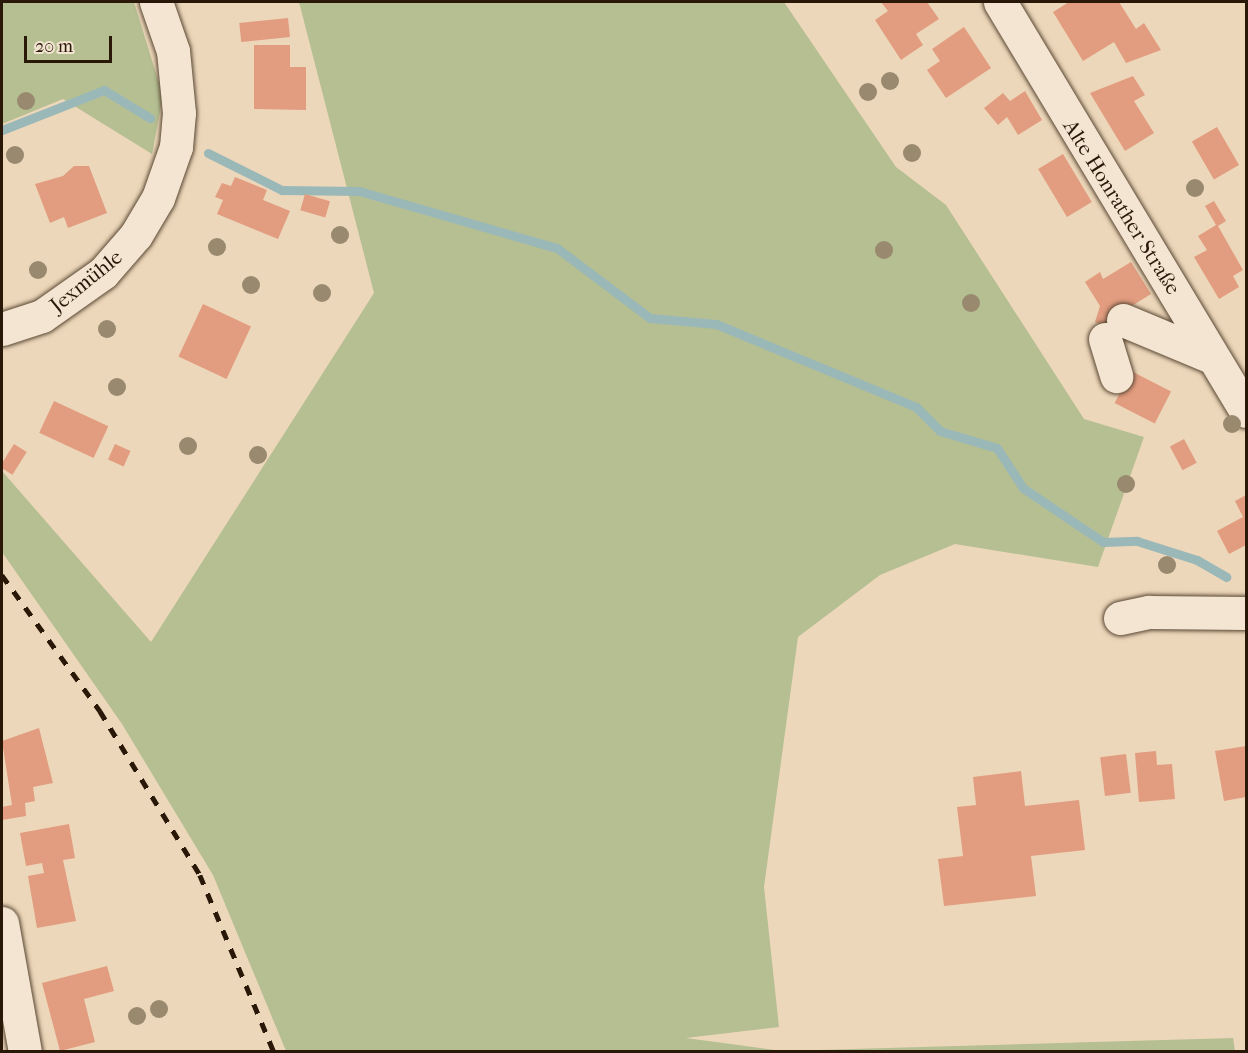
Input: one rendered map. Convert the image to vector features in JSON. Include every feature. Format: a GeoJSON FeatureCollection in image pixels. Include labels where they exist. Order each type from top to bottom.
{"type":"FeatureCollection","features":[{"type":"Feature","properties":{"kind":"street","name":"Jexmühle"},"geometry":{"type":"LineString","coordinates":[[2,329],[42,316],[103,273],[136,235],[158,198],[176,147],[179,113],[173,51],[156,2]]}},
{"type":"Feature","properties":{"kind":"street","name":"Alte Honrather Straße"},"geometry":{"type":"LineString","coordinates":[[1000,2],[1246,411]]}},
{"type":"Feature","properties":{"kind":"street"},"geometry":{"type":"LineString","coordinates":[[1116,376],[1114,329],[1212,357]]}},
{"type":"Feature","properties":{"kind":"street"},"geometry":{"type":"LineString","coordinates":[[1120,618],[1149,612],[1246,613]]}},
{"type":"Feature","properties":{"kind":"street"},"geometry":{"type":"LineString","coordinates":[[2,923],[25,1052]]}},
{"type":"Feature","properties":{"kind":"green space"},"geometry":{"type":"Polygon","coordinates":[[[2,2],[134,2],[163,96],[152,154],[63,99],[2,124],[2,2]]]}},
{"type":"Feature","properties":{"kind":"green space"},"geometry":{"type":"Polygon","coordinates":[[[299,2],[784,2],[896,167],[946,205],[1084,419],[1144,437],[1098,567],[955,544],[880,575],[798,637],[764,887],[779,1027],[686,1038],[782,1051],[286,1051],[213,875],[122,724],[2,552],[2,471],[151,642],[374,293],[299,2]]]}},
{"type":"Feature","properties":{"kind":"green space"},"geometry":{"type":"Polygon","coordinates":[[[1233,1038],[1235,1051],[782,1051],[1233,1038]]]}},
{"type":"Feature","properties":{"kind":"building"},"geometry":{"type":"Polygon","coordinates":[[[881,2],[927,2],[939,19],[916,34],[923,45],[901,60],[875,20],[888,11],[881,2]]]}},
{"type":"Feature","properties":{"kind":"building"},"geometry":{"type":"Polygon","coordinates":[[[1069,2],[1119,2],[1136,29],[1144,23],[1161,50],[1126,63],[1114,42],[1083,61],[1053,12],[1069,2]]]}},
{"type":"Feature","properties":{"kind":"building"},"geometry":{"type":"Polygon","coordinates":[[[288,18],[290,37],[241,42],[239,23],[288,18]]]}},
{"type":"Feature","properties":{"kind":"building"},"geometry":{"type":"Polygon","coordinates":[[[964,27],[991,68],[946,98],[927,70],[940,61],[932,49],[964,27]]]}},
{"type":"Feature","properties":{"kind":"building"},"geometry":{"type":"Polygon","coordinates":[[[254,45],[290,45],[290,67],[306,67],[306,110],[254,109],[254,45]]]}},
{"type":"Feature","properties":{"kind":"building"},"geometry":{"type":"Polygon","coordinates":[[[1133,76],[1145,95],[1134,101],[1154,133],[1125,151],[1090,93],[1133,76]]]}},
{"type":"Feature","properties":{"kind":"building"},"geometry":{"type":"Polygon","coordinates":[[[1025,91],[1042,120],[1018,135],[1007,117],[998,125],[984,108],[1003,93],[1010,101],[1025,91]]]}},
{"type":"Feature","properties":{"kind":"building"},"geometry":{"type":"Polygon","coordinates":[[[1217,127],[1239,165],[1214,180],[1192,142],[1217,127]]]}},
{"type":"Feature","properties":{"kind":"building"},"geometry":{"type":"Polygon","coordinates":[[[1063,154],[1092,202],[1067,217],[1038,169],[1063,154]]]}},
{"type":"Feature","properties":{"kind":"building"},"geometry":{"type":"Polygon","coordinates":[[[74,166],[89,166],[107,213],[68,228],[64,217],[50,223],[35,184],[63,176],[74,166]]]}},
{"type":"Feature","properties":{"kind":"building"},"geometry":{"type":"Polygon","coordinates":[[[235,177],[267,190],[263,200],[290,211],[278,239],[217,214],[223,200],[215,197],[222,183],[231,186],[235,177]]]}},
{"type":"Feature","properties":{"kind":"building"},"geometry":{"type":"Polygon","coordinates":[[[305,194],[330,201],[325,218],[300,210],[305,194]]]}},
{"type":"Feature","properties":{"kind":"building"},"geometry":{"type":"Polygon","coordinates":[[[1214,201],[1226,221],[1218,226],[1243,270],[1233,276],[1239,287],[1219,299],[1194,257],[1207,250],[1198,236],[1216,225],[1205,206],[1214,201]]]}},
{"type":"Feature","properties":{"kind":"building"},"geometry":{"type":"Polygon","coordinates":[[[1131,262],[1151,294],[1122,312],[1116,331],[1095,322],[1100,306],[1085,282],[1100,272],[1103,279],[1131,262]]]}},
{"type":"Feature","properties":{"kind":"building"},"geometry":{"type":"Polygon","coordinates":[[[203,304],[251,326],[227,379],[178,357],[203,304]]]}},
{"type":"Feature","properties":{"kind":"building"},"geometry":{"type":"Polygon","coordinates":[[[1131,371],[1171,391],[1155,424],[1115,403],[1131,371]]]}},
{"type":"Feature","properties":{"kind":"building"},"geometry":{"type":"Polygon","coordinates":[[[54,401],[108,426],[94,458],[39,433],[54,401]]]}},
{"type":"Feature","properties":{"kind":"building"},"geometry":{"type":"Polygon","coordinates":[[[1184,439],[1197,463],[1183,470],[1170,447],[1184,439]]]}},
{"type":"Feature","properties":{"kind":"building"},"geometry":{"type":"Polygon","coordinates":[[[14,444],[27,452],[12,475],[2,468],[2,463],[14,444]]]}},
{"type":"Feature","properties":{"kind":"building"},"geometry":{"type":"Polygon","coordinates":[[[115,444],[131,451],[124,466],[108,460],[115,444]]]}},
{"type":"Feature","properties":{"kind":"building"},"geometry":{"type":"Polygon","coordinates":[[[1246,495],[1246,545],[1229,554],[1217,531],[1243,517],[1235,501],[1246,495]]]}},
{"type":"Feature","properties":{"kind":"building"},"geometry":{"type":"Polygon","coordinates":[[[39,728],[53,783],[33,787],[35,801],[25,803],[26,816],[2,820],[2,807],[12,805],[2,741],[39,728]]]}},
{"type":"Feature","properties":{"kind":"building"},"geometry":{"type":"Polygon","coordinates":[[[1246,746],[1246,797],[1224,801],[1215,751],[1246,746]]]}},
{"type":"Feature","properties":{"kind":"building"},"geometry":{"type":"Polygon","coordinates":[[[1156,751],[1157,765],[1172,764],[1175,799],[1139,802],[1135,753],[1156,751]]]}},
{"type":"Feature","properties":{"kind":"building"},"geometry":{"type":"Polygon","coordinates":[[[1126,754],[1131,793],[1105,796],[1100,757],[1126,754]]]}},
{"type":"Feature","properties":{"kind":"building"},"geometry":{"type":"Polygon","coordinates":[[[1021,771],[1025,806],[1079,800],[1085,850],[1031,856],[1036,896],[944,906],[938,859],[963,856],[957,807],[976,805],[973,777],[1021,771]]]}},
{"type":"Feature","properties":{"kind":"building"},"geometry":{"type":"Polygon","coordinates":[[[69,824],[75,858],[63,860],[76,921],[37,928],[28,876],[44,873],[42,863],[26,866],[20,833],[69,824]]]}},
{"type":"Feature","properties":{"kind":"building"},"geometry":{"type":"Polygon","coordinates":[[[107,966],[114,991],[84,999],[95,1042],[60,1051],[42,983],[107,966]]]}},
{"type":"Feature","properties":{"kind":"waterway"},"geometry":{"type":"LineString","coordinates":[[2,130],[104,90],[150,118]]}},
{"type":"Feature","properties":{"kind":"waterway"},"geometry":{"type":"LineString","coordinates":[[208,153],[282,190],[359,191],[557,248],[650,318],[716,324],[916,407],[940,431],[997,448],[1023,488],[1103,542],[1137,541],[1197,560],[1226,577]]}},
{"type":"Feature","properties":{"kind":"railway"},"geometry":{"type":"LineString","coordinates":[[2,575],[100,711],[200,875],[274,1052]]}}]}
